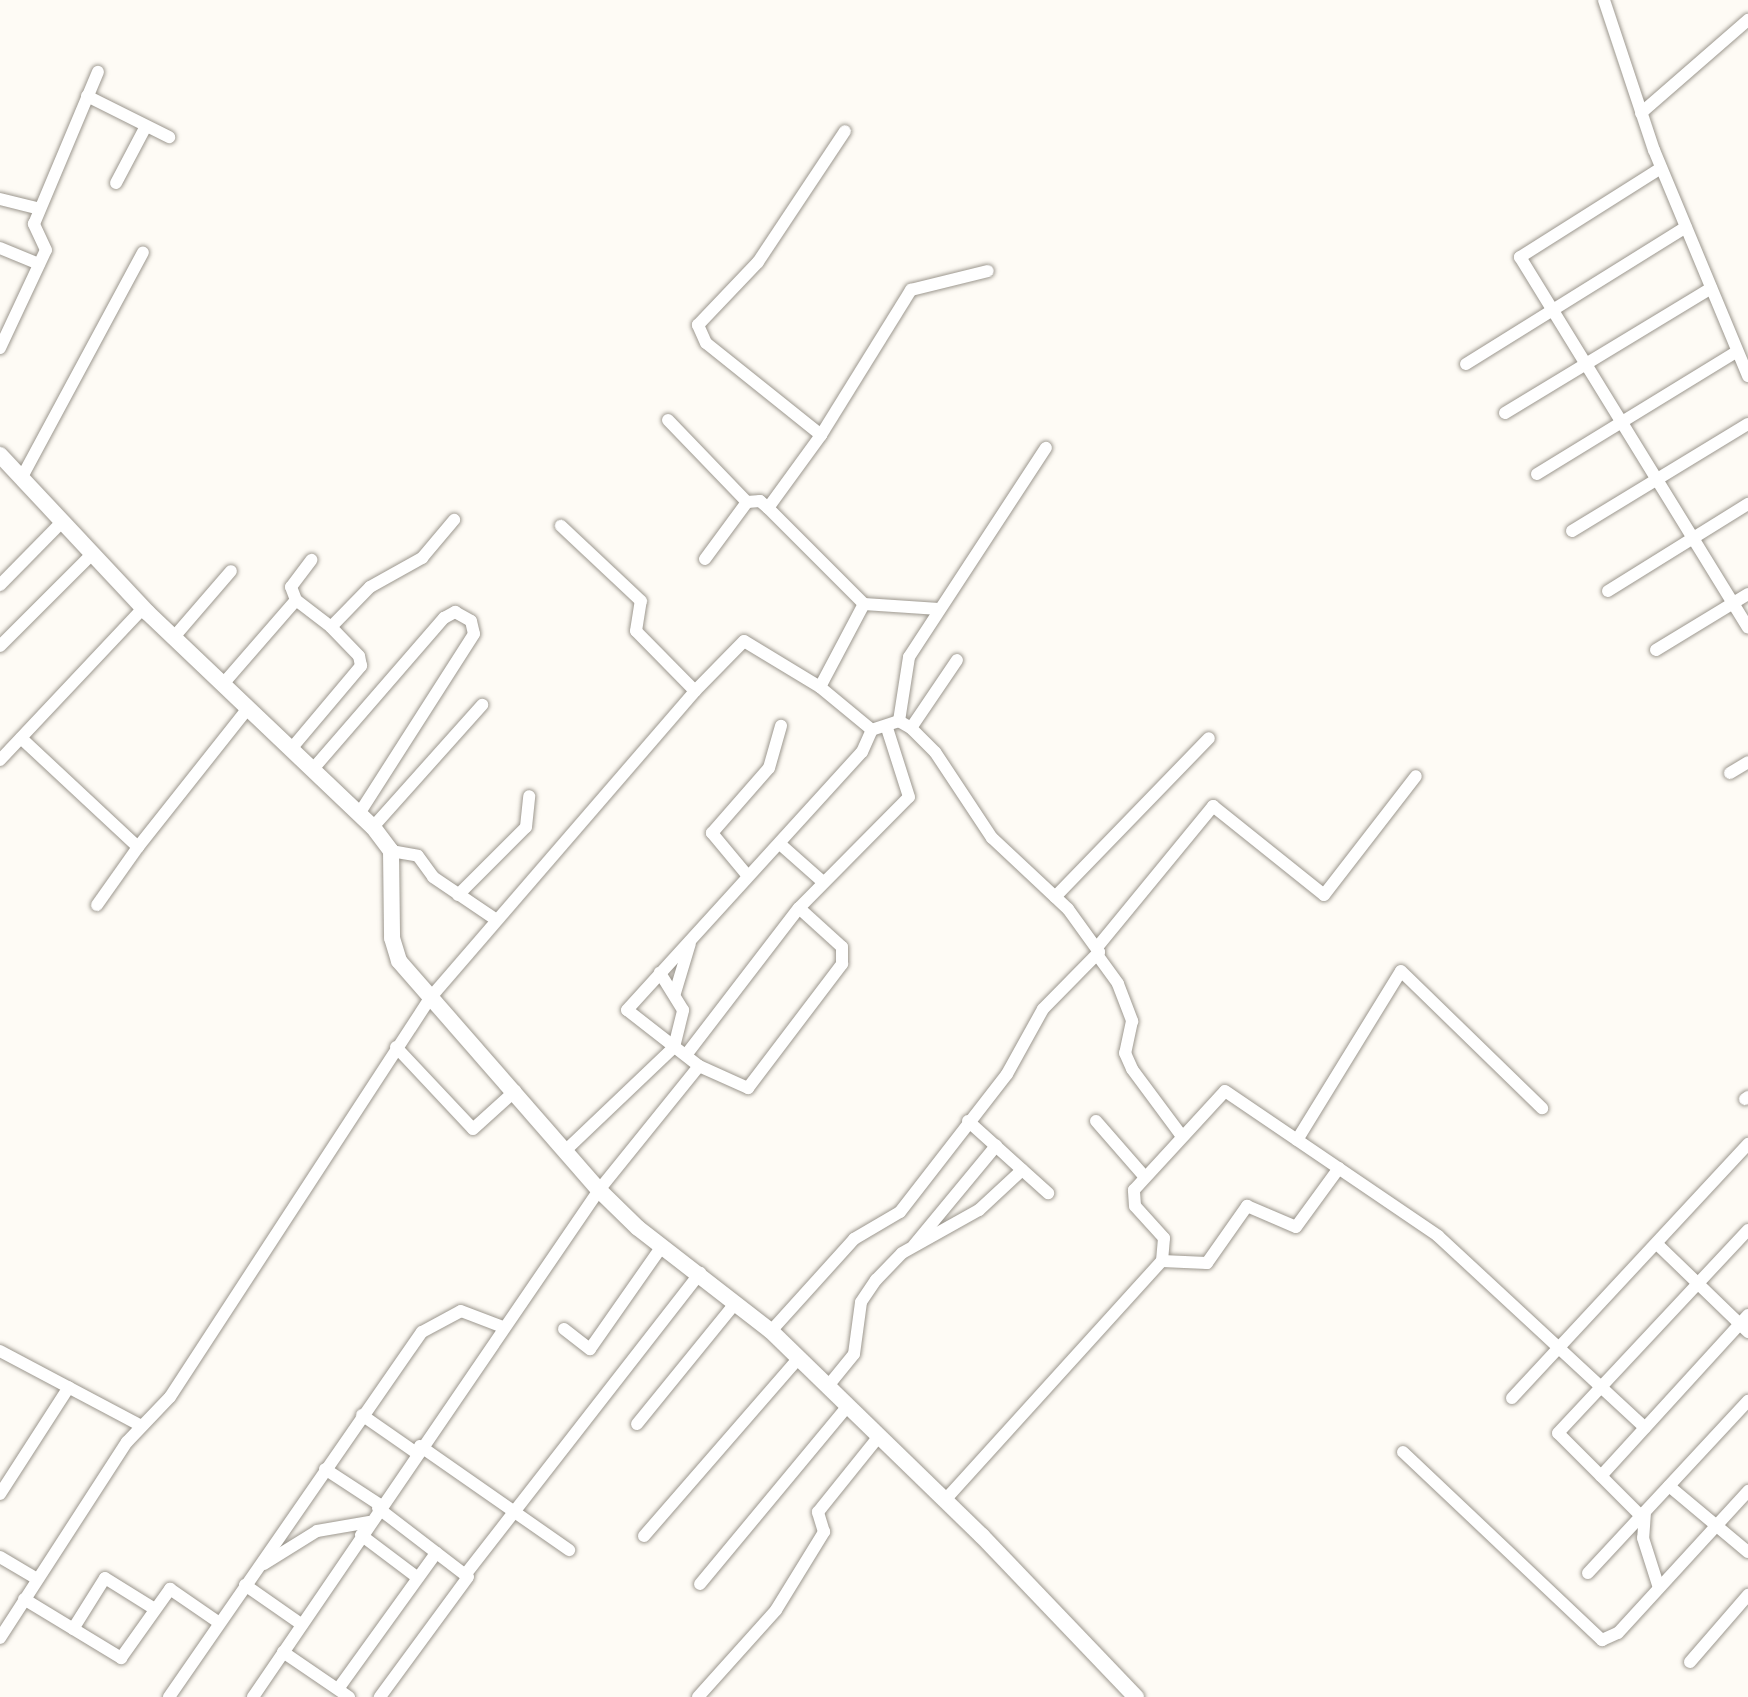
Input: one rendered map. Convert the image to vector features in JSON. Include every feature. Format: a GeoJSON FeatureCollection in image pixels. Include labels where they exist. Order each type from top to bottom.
{"type":"FeatureCollection","features":[{"type":"Feature","properties":{"kind":"street"},"geometry":{"type":"LineString","coordinates":[[1604,0],[1661,167],[1748,376]]}},
{"type":"Feature","properties":{"kind":"street"},"geometry":{"type":"LineString","coordinates":[[1641,113],[1748,20]]}},
{"type":"Feature","properties":{"kind":"street"},"geometry":{"type":"LineString","coordinates":[[0,348],[5,323],[39,264],[46,243],[34,229],[40,209],[98,72]]}},
{"type":"Feature","properties":{"kind":"street"},"geometry":{"type":"LineString","coordinates":[[87,96],[169,137]]}},
{"type":"Feature","properties":{"kind":"street"},"geometry":{"type":"LineString","coordinates":[[116,183],[146,126]]}},
{"type":"Feature","properties":{"kind":"street"},"geometry":{"type":"LineString","coordinates":[[821,435],[706,343],[698,325],[758,262],[845,131]]}},
{"type":"Feature","properties":{"kind":"street"},"geometry":{"type":"LineString","coordinates":[[1661,167],[1520,257],[1748,626]]}},
{"type":"Feature","properties":{"kind":"street"},"geometry":{"type":"LineString","coordinates":[[0,200],[40,209]]}},
{"type":"Feature","properties":{"kind":"street"},"geometry":{"type":"LineString","coordinates":[[1466,364],[1686,227]]}},
{"type":"Feature","properties":{"kind":"street"},"geometry":{"type":"LineString","coordinates":[[0,248],[39,264]]}},
{"type":"Feature","properties":{"kind":"street"},"geometry":{"type":"LineString","coordinates":[[22,477],[143,252]]}},
{"type":"Feature","properties":{"kind":"street"},"geometry":{"type":"LineString","coordinates":[[768,508],[821,435],[911,290],[988,271]]}},
{"type":"Feature","properties":{"kind":"street"},"geometry":{"type":"LineString","coordinates":[[1505,413],[1711,288]]}},
{"type":"Feature","properties":{"kind":"street"},"geometry":{"type":"LineString","coordinates":[[1537,474],[1621,423],[1742,359]]}},
{"type":"Feature","properties":{"kind":"street"},"geometry":{"type":"LineString","coordinates":[[668,420],[747,502]]}},
{"type":"Feature","properties":{"kind":"street"},"geometry":{"type":"LineString","coordinates":[[1572,531],[1748,424]]}},
{"type":"Feature","properties":{"kind":"street"},"geometry":{"type":"LineString","coordinates":[[899,721],[909,657],[1046,448]]}},
{"type":"Feature","properties":{"kind":"street"},"geometry":{"type":"LineString","coordinates":[[0,455],[144,608],[373,827],[391,851],[391,937],[398,961],[515,1091],[599,1190],[662,1246],[771,1331],[945,1500],[1136,1697]]}},
{"type":"Feature","properties":{"kind":"street"},"geometry":{"type":"LineString","coordinates":[[705,559],[747,502],[760,500],[864,604],[939,609]]}},
{"type":"Feature","properties":{"kind":"street"},"geometry":{"type":"LineString","coordinates":[[1608,591],[1748,504]]}},
{"type":"Feature","properties":{"kind":"street"},"geometry":{"type":"LineString","coordinates":[[0,585],[63,520]]}},
{"type":"Feature","properties":{"kind":"street"},"geometry":{"type":"LineString","coordinates":[[331,627],[370,587],[422,558],[454,520]]}},
{"type":"Feature","properties":{"kind":"street"},"geometry":{"type":"LineString","coordinates":[[561,526],[641,601],[636,631],[695,691]]}},
{"type":"Feature","properties":{"kind":"street"},"geometry":{"type":"LineString","coordinates":[[0,646],[93,554]]}},
{"type":"Feature","properties":{"kind":"street"},"geometry":{"type":"LineString","coordinates":[[291,749],[360,666],[359,656],[331,627],[296,600],[291,587],[311,560]]}},
{"type":"Feature","properties":{"kind":"street"},"geometry":{"type":"LineString","coordinates":[[174,637],[231,571]]}},
{"type":"Feature","properties":{"kind":"street"},"geometry":{"type":"LineString","coordinates":[[1656,650],[1748,594]]}},
{"type":"Feature","properties":{"kind":"street"},"geometry":{"type":"LineString","coordinates":[[223,684],[296,600]]}},
{"type":"Feature","properties":{"kind":"street"},"geometry":{"type":"LineString","coordinates":[[820,687],[864,604]]}},
{"type":"Feature","properties":{"kind":"street"},"geometry":{"type":"LineString","coordinates":[[0,760],[144,608]]}},
{"type":"Feature","properties":{"kind":"street"},"geometry":{"type":"LineString","coordinates":[[313,769],[444,618],[455,612],[471,621],[474,634],[359,814]]}},
{"type":"Feature","properties":{"kind":"street"},"geometry":{"type":"LineString","coordinates":[[0,1638],[139,1425],[170,1397],[431,997],[495,919],[695,691],[744,641],[820,687],[872,730],[887,728],[899,721]]}},
{"type":"Feature","properties":{"kind":"street"},"geometry":{"type":"LineString","coordinates":[[911,729],[957,660]]}},
{"type":"Feature","properties":{"kind":"street"},"geometry":{"type":"LineString","coordinates":[[373,827],[482,705]]}},
{"type":"Feature","properties":{"kind":"street"},"geometry":{"type":"LineString","coordinates":[[97,905],[138,847],[248,708]]}},
{"type":"Feature","properties":{"kind":"street"},"geometry":{"type":"LineString","coordinates":[[899,721],[935,752],[992,838],[1055,897],[1098,950],[1118,984],[1132,1021],[1125,1054],[1132,1069],[1181,1135]]}},
{"type":"Feature","properties":{"kind":"street"},"geometry":{"type":"LineString","coordinates":[[747,875],[712,833],[769,768],[781,726]]}},
{"type":"Feature","properties":{"kind":"street"},"geometry":{"type":"LineString","coordinates":[[686,1055],[799,908],[910,795],[887,728]]}},
{"type":"Feature","properties":{"kind":"street"},"geometry":{"type":"LineString","coordinates":[[799,908],[842,947],[842,964],[748,1088],[699,1066],[627,1010],[747,875],[780,844],[862,752],[872,730]]}},
{"type":"Feature","properties":{"kind":"street"},"geometry":{"type":"LineString","coordinates":[[22,738],[138,847]]}},
{"type":"Feature","properties":{"kind":"street"},"geometry":{"type":"LineString","coordinates":[[1055,897],[1209,738]]}},
{"type":"Feature","properties":{"kind":"street"},"geometry":{"type":"LineString","coordinates":[[1730,773],[1748,762]]}},
{"type":"Feature","properties":{"kind":"street"},"geometry":{"type":"LineString","coordinates":[[771,1331],[854,1239],[900,1212],[1007,1074],[1043,1009],[1098,950],[1213,806],[1324,895],[1416,776]]}},
{"type":"Feature","properties":{"kind":"street"},"geometry":{"type":"LineString","coordinates":[[458,894],[526,827],[529,796]]}},
{"type":"Feature","properties":{"kind":"street"},"geometry":{"type":"LineString","coordinates":[[780,844],[823,882]]}},
{"type":"Feature","properties":{"kind":"street"},"geometry":{"type":"LineString","coordinates":[[391,851],[418,856],[458,894],[495,919]]}},
{"type":"Feature","properties":{"kind":"street"},"geometry":{"type":"LineString","coordinates":[[675,993],[691,939]]}},
{"type":"Feature","properties":{"kind":"street"},"geometry":{"type":"LineString","coordinates":[[1297,1140],[1401,971],[1542,1108]]}},
{"type":"Feature","properties":{"kind":"street"},"geometry":{"type":"LineString","coordinates":[[566,1150],[674,1047],[683,1010],[675,993],[660,973]]}},
{"type":"Feature","properties":{"kind":"street"},"geometry":{"type":"LineString","coordinates":[[396,1047],[472,1129],[515,1091]]}},
{"type":"Feature","properties":{"kind":"street"},"geometry":{"type":"LineString","coordinates":[[253,1697],[417,1449],[599,1190],[699,1066]]}},
{"type":"Feature","properties":{"kind":"street"},"geometry":{"type":"LineString","coordinates":[[945,1500],[1162,1261],[1164,1238],[1133,1198],[1144,1176],[1225,1091],[1438,1236],[1561,1346],[1645,1428]]}},
{"type":"Feature","properties":{"kind":"street"},"geometry":{"type":"LineString","coordinates":[[968,1121],[1048,1193]]}},
{"type":"Feature","properties":{"kind":"street"},"geometry":{"type":"LineString","coordinates":[[1096,1121],[1144,1176]]}},
{"type":"Feature","properties":{"kind":"street"},"geometry":{"type":"LineString","coordinates":[[1512,1398],[1748,1144]]}},
{"type":"Feature","properties":{"kind":"street"},"geometry":{"type":"LineString","coordinates":[[828,1386],[854,1354],[858,1314],[868,1290],[914,1245],[996,1146]]}},
{"type":"Feature","properties":{"kind":"street"},"geometry":{"type":"LineString","coordinates":[[1162,1261],[1207,1263],[1247,1206],[1296,1227],[1339,1168]]}},
{"type":"Feature","properties":{"kind":"street"},"geometry":{"type":"LineString","coordinates":[[914,1245],[979,1210],[1022,1170]]}},
{"type":"Feature","properties":{"kind":"street"},"geometry":{"type":"LineString","coordinates":[[1658,1588],[1643,1538],[1643,1514],[1558,1433],[1748,1230]]}},
{"type":"Feature","properties":{"kind":"street"},"geometry":{"type":"LineString","coordinates":[[1601,1476],[1745,1324],[1657,1244]]}},
{"type":"Feature","properties":{"kind":"street"},"geometry":{"type":"LineString","coordinates":[[564,1329],[590,1349],[662,1246]]}},
{"type":"Feature","properties":{"kind":"street"},"geometry":{"type":"LineString","coordinates":[[380,1697],[465,1575],[700,1273]]}},
{"type":"Feature","properties":{"kind":"street"},"geometry":{"type":"LineString","coordinates":[[637,1424],[736,1302]]}},
{"type":"Feature","properties":{"kind":"street"},"geometry":{"type":"LineString","coordinates":[[169,1697],[362,1415],[432,1324],[461,1311],[503,1327]]}},
{"type":"Feature","properties":{"kind":"street"},"geometry":{"type":"LineString","coordinates":[[0,1351],[139,1425]]}},
{"type":"Feature","properties":{"kind":"street"},"geometry":{"type":"LineString","coordinates":[[644,1536],[799,1358]]}},
{"type":"Feature","properties":{"kind":"street"},"geometry":{"type":"LineString","coordinates":[[0,1494],[69,1387]]}},
{"type":"Feature","properties":{"kind":"street"},"geometry":{"type":"LineString","coordinates":[[1588,1573],[1748,1401]]}},
{"type":"Feature","properties":{"kind":"street"},"geometry":{"type":"LineString","coordinates":[[700,1584],[848,1406]]}},
{"type":"Feature","properties":{"kind":"street"},"geometry":{"type":"LineString","coordinates":[[362,1415],[569,1550]]}},
{"type":"Feature","properties":{"kind":"street"},"geometry":{"type":"LineString","coordinates":[[698,1697],[776,1611],[824,1532],[818,1512],[879,1436]]}},
{"type":"Feature","properties":{"kind":"street"},"geometry":{"type":"LineString","coordinates":[[1403,1452],[1602,1640],[1618,1633],[1748,1491]]}},
{"type":"Feature","properties":{"kind":"street"},"geometry":{"type":"LineString","coordinates":[[325,1469],[379,1507],[465,1575]]}},
{"type":"Feature","properties":{"kind":"street"},"geometry":{"type":"LineString","coordinates":[[1668,1486],[1748,1552]]}},
{"type":"Feature","properties":{"kind":"street"},"geometry":{"type":"LineString","coordinates":[[256,1570],[317,1531],[369,1522]]}},
{"type":"Feature","properties":{"kind":"street"},"geometry":{"type":"LineString","coordinates":[[360,1535],[418,1578]]}},
{"type":"Feature","properties":{"kind":"street"},"geometry":{"type":"LineString","coordinates":[[282,1652],[344,1693],[436,1553]]}},
{"type":"Feature","properties":{"kind":"street"},"geometry":{"type":"LineString","coordinates":[[0,1557],[37,1579]]}},
{"type":"Feature","properties":{"kind":"street"},"geometry":{"type":"LineString","coordinates":[[73,1629],[105,1578],[153,1608]]}},
{"type":"Feature","properties":{"kind":"street"},"geometry":{"type":"LineString","coordinates":[[245,1585],[301,1624]]}},
{"type":"Feature","properties":{"kind":"street"},"geometry":{"type":"LineString","coordinates":[[24,1600],[121,1658],[153,1608],[170,1589],[218,1622]]}},
{"type":"Feature","properties":{"kind":"street"},"geometry":{"type":"LineString","coordinates":[[1690,1662],[1748,1595]]}}]}
